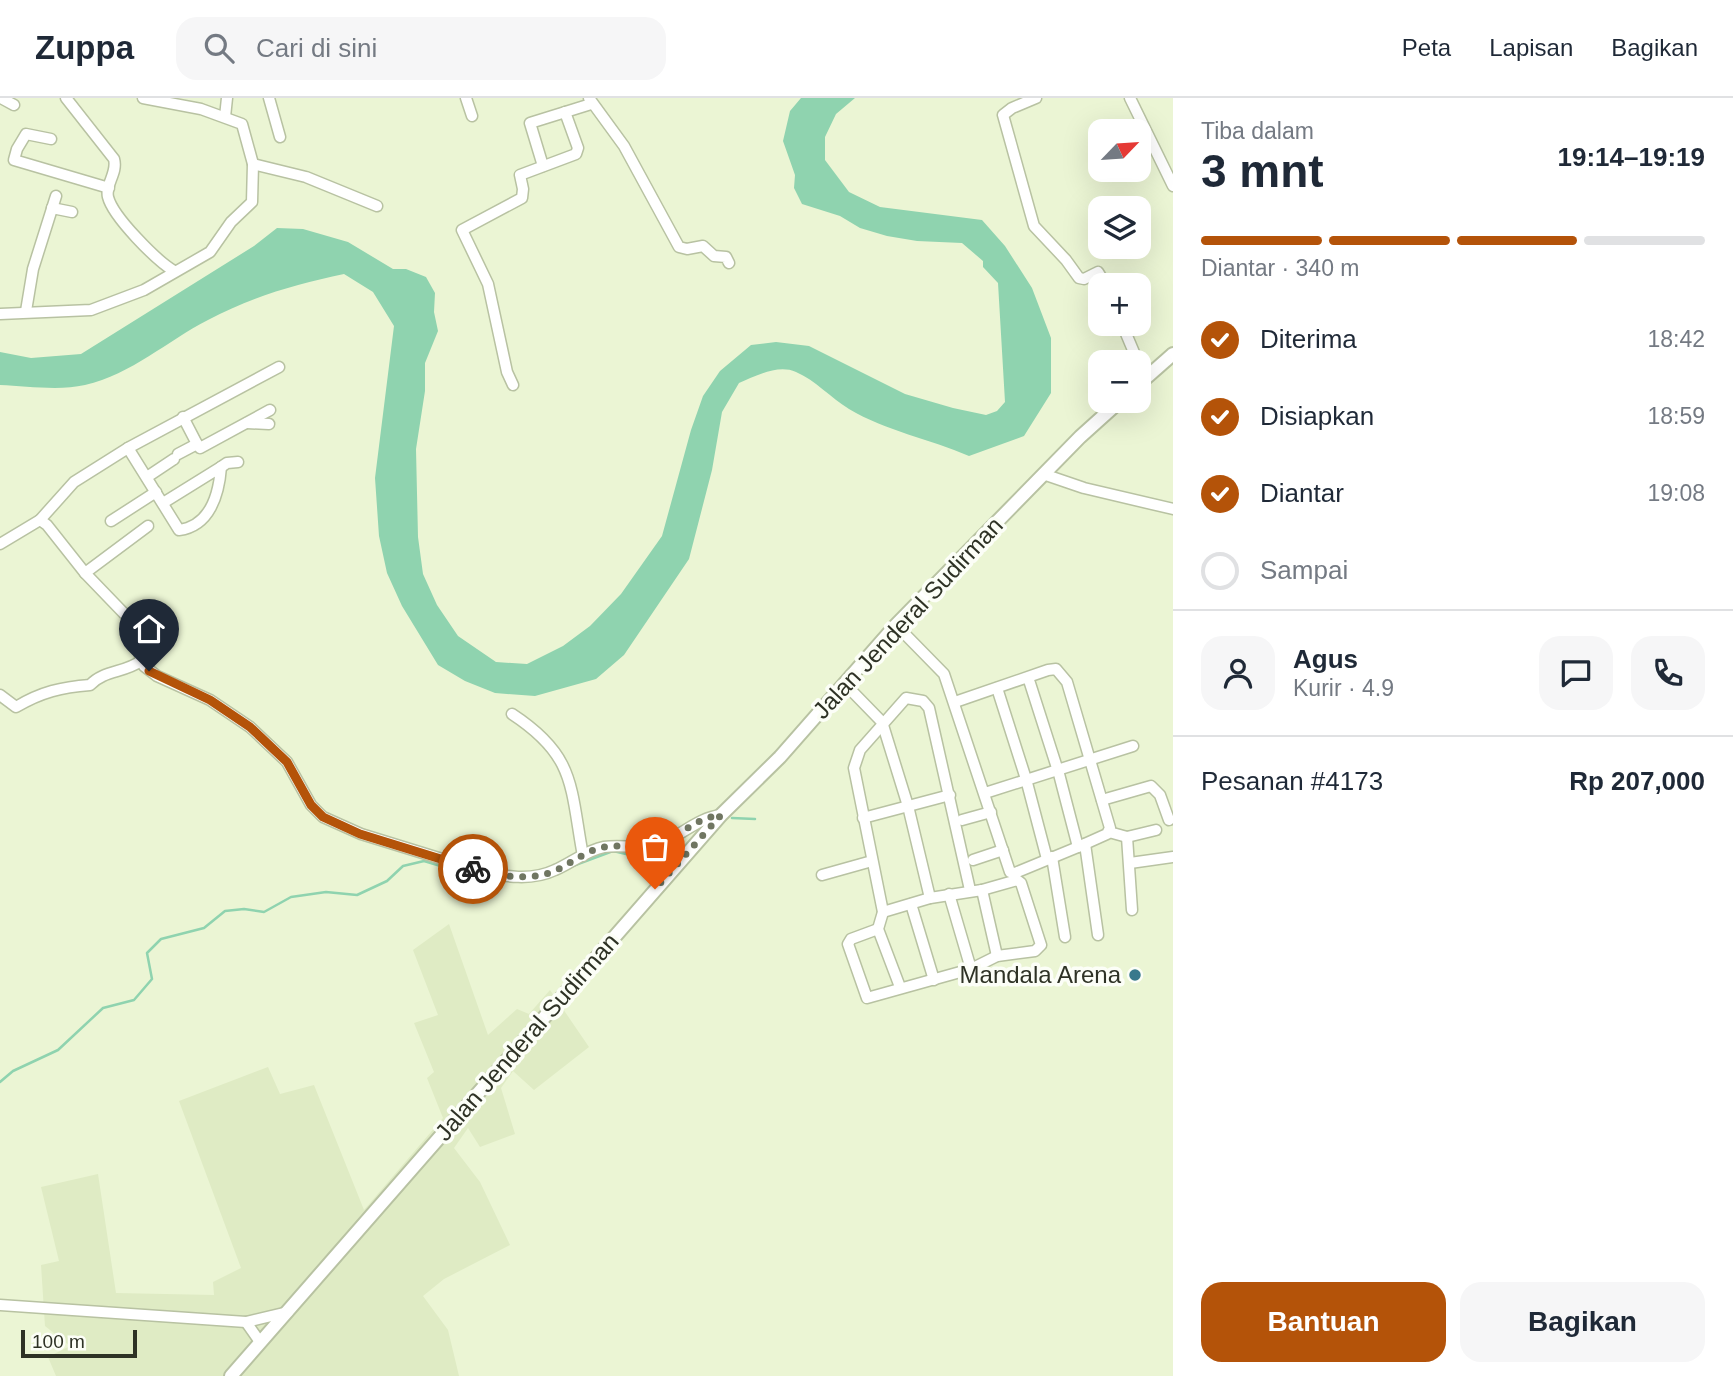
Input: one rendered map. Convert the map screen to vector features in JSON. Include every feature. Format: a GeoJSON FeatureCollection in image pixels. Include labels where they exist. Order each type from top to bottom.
{"type":"FeatureCollection","features":[{"type":"Feature","properties":{"kind":"main road"},"geometry":{"type":"LineString","coordinates":[[1151,374],[1173,354]]}},
{"type":"Feature","properties":{"kind":"main road","name":"Jalan Jenderal Sudirman"},"geometry":{"type":"LineString","coordinates":[[231,1376],[721,815],[780,758],[896,625],[1043,474],[1107,413]]}},
{"type":"Feature","properties":{"kind":"street"},"geometry":{"type":"LineString","coordinates":[[1,98],[14,105]]}},
{"type":"Feature","properties":{"kind":"street"},"geometry":{"type":"LineString","coordinates":[[66,98],[114,159],[116,167],[108,197],[124,223],[165,266],[174,271]]}},
{"type":"Feature","properties":{"kind":"street"},"geometry":{"type":"LineString","coordinates":[[0,314],[91,310],[144,290],[210,252],[231,222],[252,202],[253,164],[244,127],[225,117],[143,98]]}},
{"type":"Feature","properties":{"kind":"street"},"geometry":{"type":"LineString","coordinates":[[225,117],[227,98]]}},
{"type":"Feature","properties":{"kind":"street"},"geometry":{"type":"LineString","coordinates":[[269,98],[280,137]]}},
{"type":"Feature","properties":{"kind":"street"},"geometry":{"type":"LineString","coordinates":[[466,98],[471,116]]}},
{"type":"Feature","properties":{"kind":"street"},"geometry":{"type":"LineString","coordinates":[[1036,98],[1006,111],[1003,115],[1032,222],[1079,278],[1088,277]]}},
{"type":"Feature","properties":{"kind":"street"},"geometry":{"type":"LineString","coordinates":[[1130,98],[1173,186]]}},
{"type":"Feature","properties":{"kind":"street"},"geometry":{"type":"LineString","coordinates":[[543,166],[530,125],[538,119],[565,112],[590,101],[624,146],[680,248],[703,246],[714,256],[726,257],[729,263]]}},
{"type":"Feature","properties":{"kind":"street"},"geometry":{"type":"LineString","coordinates":[[513,385],[507,372],[488,284],[462,230],[522,198],[520,175],[577,152],[565,112]]}},
{"type":"Feature","properties":{"kind":"street"},"geometry":{"type":"LineString","coordinates":[[51,139],[26,134],[14,160],[109,188]]}},
{"type":"Feature","properties":{"kind":"street"},"geometry":{"type":"LineString","coordinates":[[253,164],[306,177],[377,206]]}},
{"type":"Feature","properties":{"kind":"street"},"geometry":{"type":"LineString","coordinates":[[26,311],[33,269],[56,196]]}},
{"type":"Feature","properties":{"kind":"street"},"geometry":{"type":"LineString","coordinates":[[52,208],[72,212]]}},
{"type":"Feature","properties":{"kind":"street"},"geometry":{"type":"LineString","coordinates":[[0,544],[40,520],[74,482],[183,417],[279,367]]}},
{"type":"Feature","properties":{"kind":"street"},"geometry":{"type":"LineString","coordinates":[[183,417],[200,448],[270,410]]}},
{"type":"Feature","properties":{"kind":"street"},"geometry":{"type":"LineString","coordinates":[[246,423],[269,424]]}},
{"type":"Feature","properties":{"kind":"street"},"geometry":{"type":"LineString","coordinates":[[146,477],[197,444]]}},
{"type":"Feature","properties":{"kind":"street"},"geometry":{"type":"LineString","coordinates":[[128,448],[179,530],[210,512],[221,467]]}},
{"type":"Feature","properties":{"kind":"street"},"geometry":{"type":"LineString","coordinates":[[163,503],[227,463],[238,462]]}},
{"type":"Feature","properties":{"kind":"street"},"geometry":{"type":"LineString","coordinates":[[1043,474],[1084,488],[1173,509]]}},
{"type":"Feature","properties":{"kind":"street"},"geometry":{"type":"LineString","coordinates":[[111,521],[156,492]]}},
{"type":"Feature","properties":{"kind":"street"},"geometry":{"type":"LineString","coordinates":[[40,520],[53,531],[85,573],[138,628],[142,643],[141,661]]}},
{"type":"Feature","properties":{"kind":"street"},"geometry":{"type":"LineString","coordinates":[[85,573],[148,526]]}},
{"type":"Feature","properties":{"kind":"street"},"geometry":{"type":"LineString","coordinates":[[896,625],[940,668],[955,702],[1012,873],[1109,832],[1127,837],[1156,830]]}},
{"type":"Feature","properties":{"kind":"street"},"geometry":{"type":"LineString","coordinates":[[0,695],[16,707],[44,691],[78,684],[90,685],[97,677],[125,670],[141,661]]}},
{"type":"Feature","properties":{"kind":"street"},"geometry":{"type":"LineString","coordinates":[[141,661],[157,676],[210,700],[250,727],[287,762],[316,810],[360,834],[501,876],[525,877],[546,873],[603,847],[645,848],[705,819],[721,815]]}},
{"type":"Feature","properties":{"kind":"street"},"geometry":{"type":"LineString","coordinates":[[955,702],[1051,669],[1061,672],[1067,682],[1109,832]]}},
{"type":"Feature","properties":{"kind":"street"},"geometry":{"type":"LineString","coordinates":[[1028,677],[1082,845],[1098,935]]}},
{"type":"Feature","properties":{"kind":"street"},"geometry":{"type":"LineString","coordinates":[[844,683],[882,722],[908,806],[929,898]]}},
{"type":"Feature","properties":{"kind":"street"},"geometry":{"type":"LineString","coordinates":[[997,688],[1049,858],[1065,937]]}},
{"type":"Feature","properties":{"kind":"street"},"geometry":{"type":"LineString","coordinates":[[900,987],[877,929],[883,912],[854,768],[860,750],[906,698],[926,703],[930,711],[970,890]]}},
{"type":"Feature","properties":{"kind":"street"},"geometry":{"type":"LineString","coordinates":[[512,714],[541,734],[564,763],[583,856]]}},
{"type":"Feature","properties":{"kind":"street"},"geometry":{"type":"LineString","coordinates":[[985,793],[1133,746]]}},
{"type":"Feature","properties":{"kind":"street"},"geometry":{"type":"LineString","coordinates":[[1102,800],[1151,786],[1160,796],[1168,820]]}},
{"type":"Feature","properties":{"kind":"street"},"geometry":{"type":"LineString","coordinates":[[863,818],[950,795]]}},
{"type":"Feature","properties":{"kind":"street"},"geometry":{"type":"LineString","coordinates":[[962,820],[991,811]]}},
{"type":"Feature","properties":{"kind":"street"},"geometry":{"type":"LineString","coordinates":[[1127,837],[1132,910]]}},
{"type":"Feature","properties":{"kind":"street"},"geometry":{"type":"LineString","coordinates":[[973,860],[1003,850]]}},
{"type":"Feature","properties":{"kind":"street"},"geometry":{"type":"LineString","coordinates":[[1130,863],[1173,857]]}},
{"type":"Feature","properties":{"kind":"street"},"geometry":{"type":"LineString","coordinates":[[822,875],[872,861]]}},
{"type":"Feature","properties":{"kind":"street"},"geometry":{"type":"LineString","coordinates":[[877,929],[851,939],[848,944],[864,995],[869,998],[900,987],[971,969],[997,956],[1035,951],[1041,944],[1018,880],[982,890],[929,898],[883,912]]}},
{"type":"Feature","properties":{"kind":"street"},"geometry":{"type":"LineString","coordinates":[[982,890],[997,956]]}},
{"type":"Feature","properties":{"kind":"street"},"geometry":{"type":"LineString","coordinates":[[949,894],[971,969]]}},
{"type":"Feature","properties":{"kind":"street"},"geometry":{"type":"LineString","coordinates":[[911,904],[934,980]]}},
{"type":"Feature","properties":{"kind":"street"},"geometry":{"type":"LineString","coordinates":[[0,1305],[246,1322],[288,1312]]}},
{"type":"Feature","properties":{"kind":"street"},"geometry":{"type":"LineString","coordinates":[[246,1322],[260,1342]]}},
{"type":"Feature","properties":{"kind":"shaded area"},"geometry":{"type":"Polygon","coordinates":[[[801,98],[855,98],[836,114],[825,137],[825,160],[849,192],[880,207],[982,220],[1005,246],[1032,288],[1051,338],[1051,393],[1024,436],[969,456],[863,417],[796,372],[774,370],[739,383],[722,412],[712,470],[689,559],[624,655],[596,679],[535,696],[495,693],[465,681],[438,665],[402,606],[387,573],[379,536],[375,478],[394,326],[373,292],[344,274],[291,287],[224,312],[134,365],[102,380],[64,388],[0,385],[0,352],[31,358],[81,354],[254,246],[277,228],[303,229],[348,242],[393,269],[406,269],[426,277],[435,293],[434,312],[438,331],[425,363],[425,391],[416,449],[418,537],[423,574],[437,605],[458,636],[496,662],[527,664],[563,646],[590,626],[621,594],[662,536],[703,396],[720,371],[751,345],[776,342],[809,346],[905,394],[953,408],[986,415],[997,411],[1005,402],[998,283],[983,267],[983,261],[962,243],[917,241],[887,236],[860,228],[840,216],[802,204],[794,188],[795,175],[783,141],[790,111],[801,98]]]}},
{"type":"Feature","properties":{"kind":"shaded area"},"geometry":{"type":"Polygon","coordinates":[[[449,924],[488,1035],[517,1009],[529,1014],[550,990],[589,1047],[534,1090],[513,1071],[501,1088],[515,1134],[480,1147],[468,1128],[454,1148],[480,1182],[510,1245],[444,1279],[423,1296],[448,1330],[459,1376],[56,1376],[48,1357],[70,1346],[45,1326],[41,1265],[59,1261],[41,1187],[98,1174],[116,1293],[214,1295],[213,1282],[241,1268],[179,1101],[268,1067],[280,1094],[314,1085],[364,1210],[443,1118],[427,1078],[434,1072],[414,1023],[438,1015],[413,950],[449,924]]]}},
{"type":"Feature","properties":{"kind":"waterway"},"geometry":{"type":"LineString","coordinates":[[732,818],[755,819]]}},
{"type":"Feature","properties":{"kind":"waterway"},"geometry":{"type":"LineString","coordinates":[[691,832],[706,824]]}},
{"type":"Feature","properties":{"kind":"waterway"},"geometry":{"type":"LineString","coordinates":[[570,867],[613,851],[635,856],[661,852],[685,836]]}},
{"type":"Feature","properties":{"kind":"waterway"},"geometry":{"type":"LineString","coordinates":[[0,1082],[13,1071],[58,1050],[103,1008],[134,1000],[152,979],[147,953],[161,939],[204,928],[225,911],[244,909],[264,912],[291,897],[326,892],[357,895],[387,881],[403,866],[424,861],[464,873],[511,881]]}},
{"type":"Feature","properties":{"kind":"way so far"},"geometry":{"type":"LineString","coordinates":[[473,869],[511,877],[537,875],[555,871],[603,847],[645,848],[658,844],[696,823],[721,815],[655,889]]}},
{"type":"Feature","properties":{"kind":"place","name":"Mandala Arena"},"geometry":{"type":"Point","coordinates":[1135,975]}},
{"type":"Feature","properties":{"kind":"route"},"geometry":{"type":"LineString","coordinates":[[149,671],[210,700],[250,727],[292,768],[311,805],[323,817],[360,834],[473,869]]}}]}
